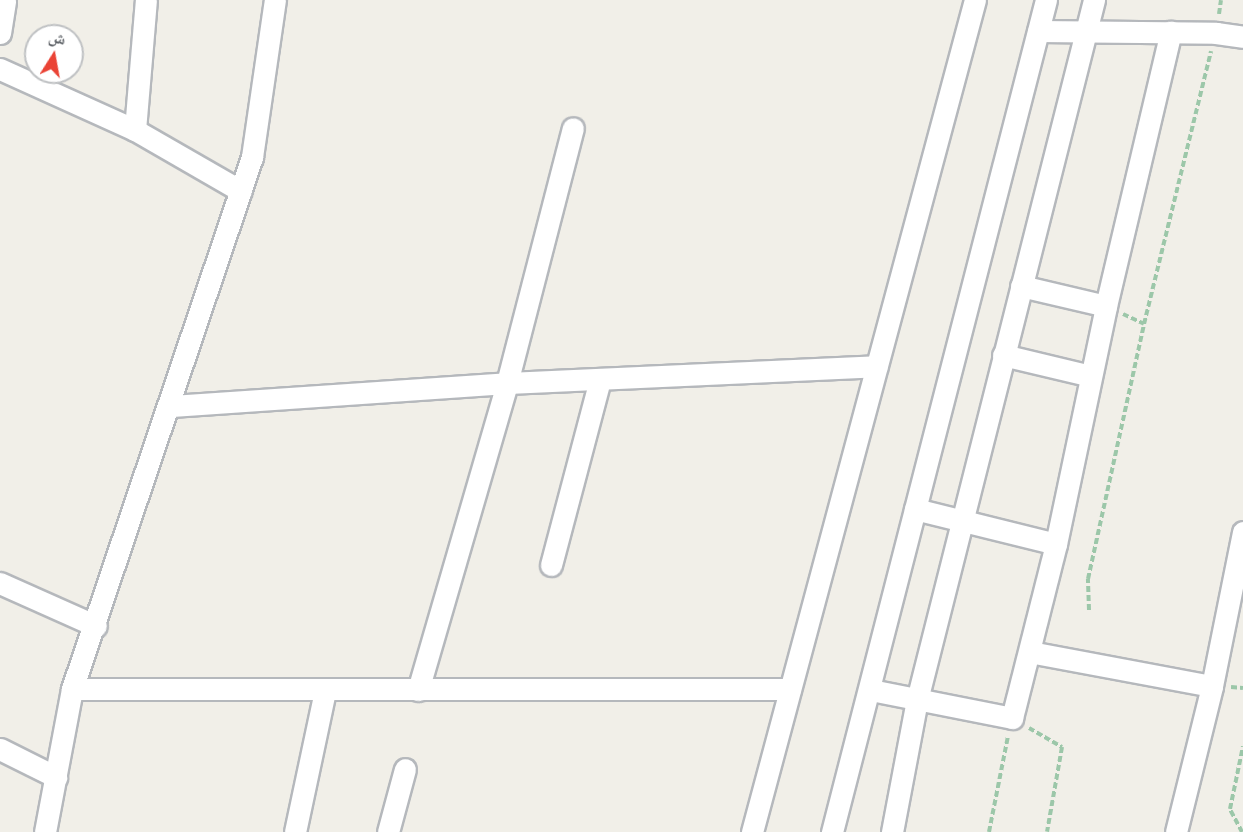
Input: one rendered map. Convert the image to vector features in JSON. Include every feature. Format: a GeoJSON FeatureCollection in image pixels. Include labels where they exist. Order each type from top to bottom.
{"type":"FeatureCollection","features":[{"type":"Feature","properties":{"kind":"street"},"geometry":{"type":"LineString","coordinates":[[0,33],[5,0]]}},
{"type":"Feature","properties":{"kind":"street"},"geometry":{"type":"LineString","coordinates":[[135,130],[146,0]]}},
{"type":"Feature","properties":{"kind":"street"},"geometry":{"type":"LineString","coordinates":[[45,832],[72,689],[96,626],[171,406],[241,191],[261,111],[275,0]]}},
{"type":"Feature","properties":{"kind":"street"},"geometry":{"type":"LineString","coordinates":[[752,832],[975,0]]}},
{"type":"Feature","properties":{"kind":"street"},"geometry":{"type":"LineString","coordinates":[[832,832],[871,690],[915,509],[1046,0]]}},
{"type":"Feature","properties":{"kind":"street"},"geometry":{"type":"LineString","coordinates":[[892,832],[917,700],[1094,0]]}},
{"type":"Feature","properties":{"kind":"street"},"geometry":{"type":"LineString","coordinates":[[1038,31],[1216,33],[1243,38]]}},
{"type":"Feature","properties":{"kind":"street"},"geometry":{"type":"LineString","coordinates":[[871,690],[1011,718],[1030,652],[1056,544],[1106,306],[1171,32]]}},
{"type":"Feature","properties":{"kind":"street"},"geometry":{"type":"LineString","coordinates":[[0,69],[135,130],[241,191]]}},
{"type":"Feature","properties":{"kind":"street"},"geometry":{"type":"LineString","coordinates":[[418,690],[507,382],[573,128]]}},
{"type":"Feature","properties":{"kind":"street"},"geometry":{"type":"LineString","coordinates":[[1021,286],[1106,306]]}},
{"type":"Feature","properties":{"kind":"street"},"geometry":{"type":"LineString","coordinates":[[1003,356],[1091,376]]}},
{"type":"Feature","properties":{"kind":"street"},"geometry":{"type":"LineString","coordinates":[[171,406],[507,382],[877,366]]}},
{"type":"Feature","properties":{"kind":"street"},"geometry":{"type":"LineString","coordinates":[[551,565],[600,379]]}},
{"type":"Feature","properties":{"kind":"street"},"geometry":{"type":"LineString","coordinates":[[915,509],[1056,544]]}},
{"type":"Feature","properties":{"kind":"street"},"geometry":{"type":"LineString","coordinates":[[1176,832],[1212,686],[1243,532]]}},
{"type":"Feature","properties":{"kind":"street"},"geometry":{"type":"LineString","coordinates":[[0,583],[96,626]]}},
{"type":"Feature","properties":{"kind":"street"},"geometry":{"type":"LineString","coordinates":[[1030,652],[1212,686]]}},
{"type":"Feature","properties":{"kind":"street"},"geometry":{"type":"LineString","coordinates":[[72,689],[790,689]]}},
{"type":"Feature","properties":{"kind":"street"},"geometry":{"type":"LineString","coordinates":[[295,832],[325,690]]}},
{"type":"Feature","properties":{"kind":"street"},"geometry":{"type":"LineString","coordinates":[[0,748],[56,777]]}},
{"type":"Feature","properties":{"kind":"street"},"geometry":{"type":"LineString","coordinates":[[388,832],[405,770]]}},
{"type":"Feature","properties":{"kind":"path"},"geometry":{"type":"LineString","coordinates":[[1089,610],[1088,579],[1121,428],[1216,33]]}},
{"type":"Feature","properties":{"kind":"path"},"geometry":{"type":"LineString","coordinates":[[989,832],[1011,718],[1062,747],[1047,832]]}},
{"type":"Feature","properties":{"kind":"path"},"geometry":{"type":"LineString","coordinates":[[1242,832],[1230,809],[1243,746]]}}]}
